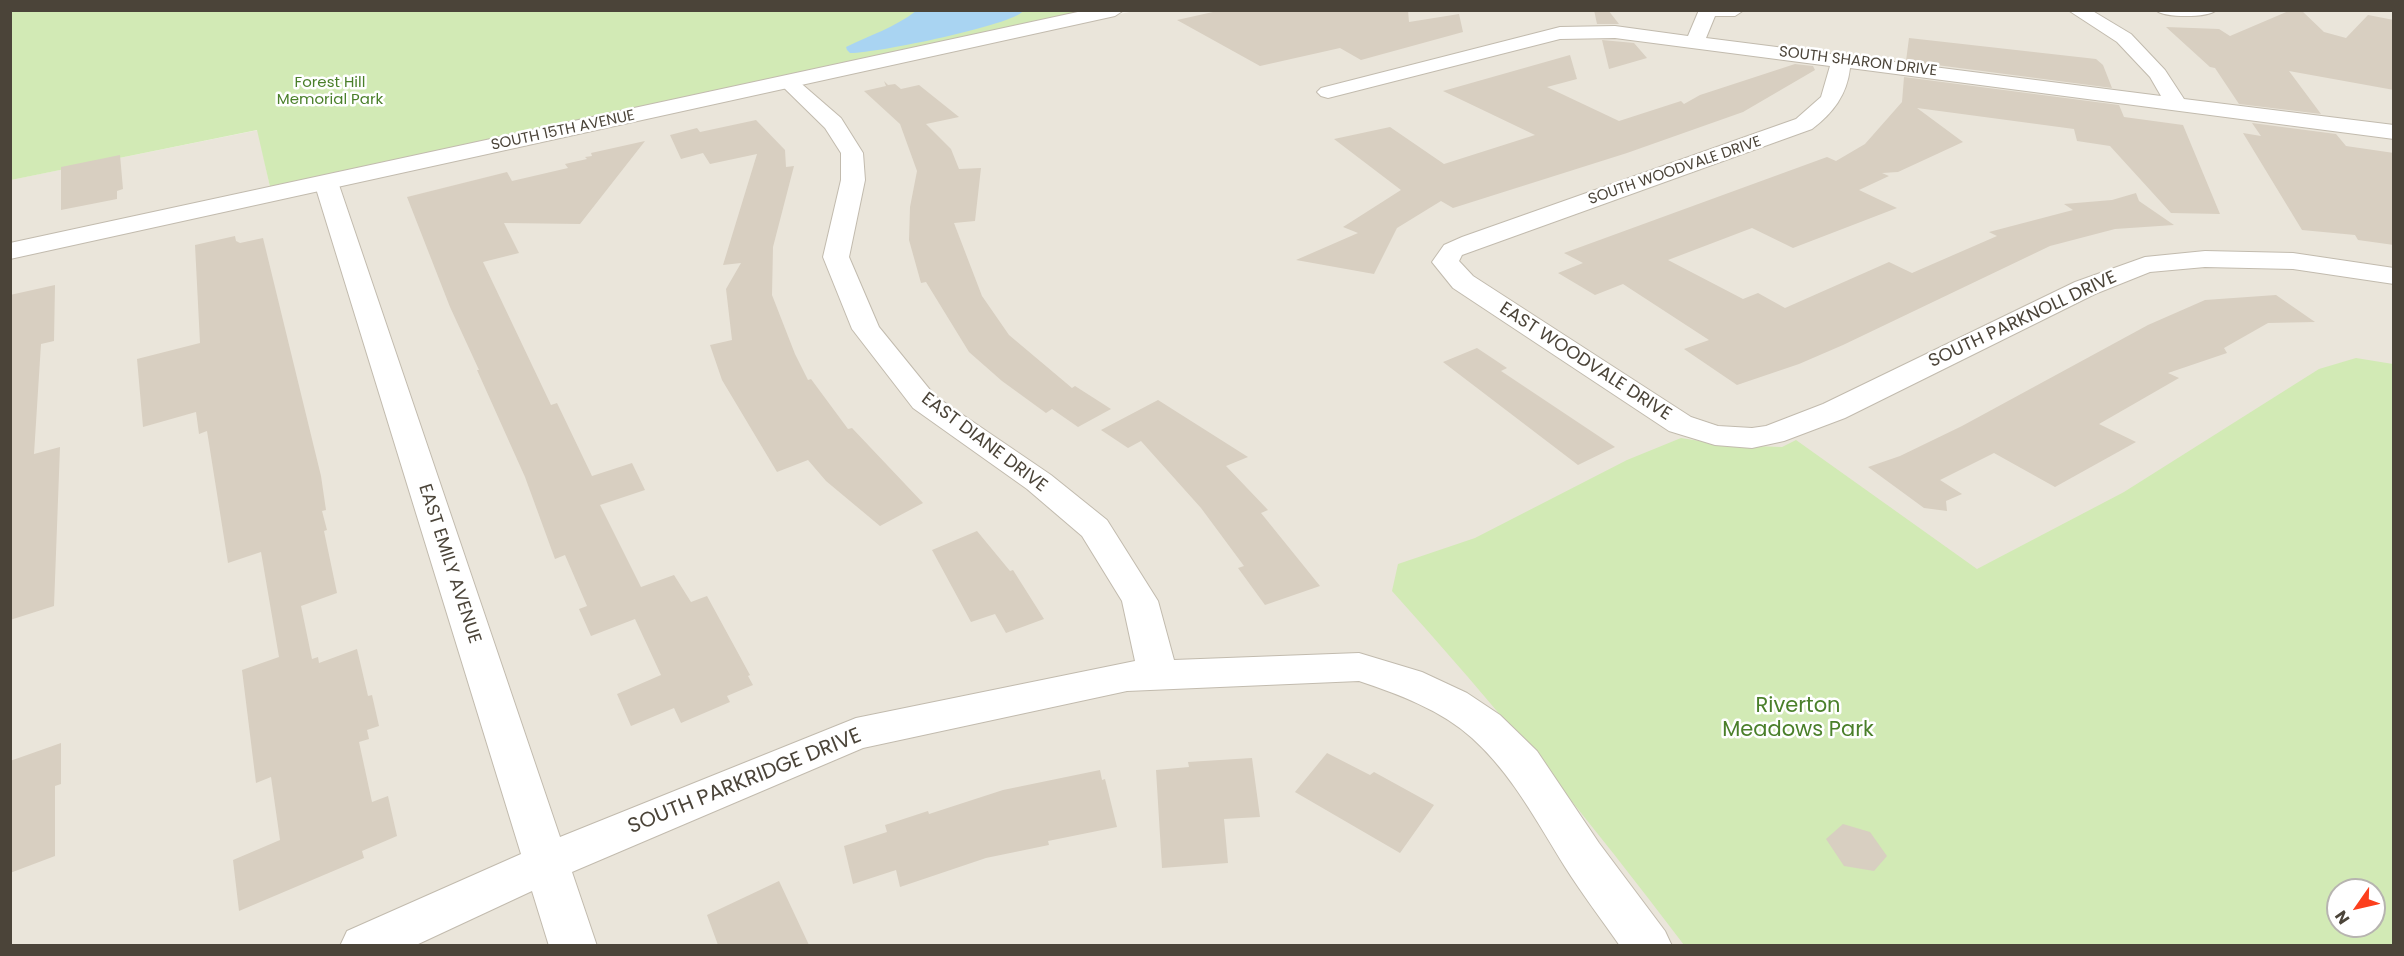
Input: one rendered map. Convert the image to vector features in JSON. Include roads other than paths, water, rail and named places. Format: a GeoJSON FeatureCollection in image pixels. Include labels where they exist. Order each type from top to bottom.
{"type":"FeatureCollection","features":[{"type":"Feature","properties":{"kind":"street","name":"SOUTH 15TH AVENUE"},"geometry":{"type":"LineString","coordinates":[[10,251],[789,83],[1115,10]]}},
{"type":"Feature","properties":{"kind":"street"},"geometry":{"type":"LineString","coordinates":[[1695,41],[1708,10]]}},
{"type":"Feature","properties":{"kind":"street"},"geometry":{"type":"LineString","coordinates":[[1714,10],[1735,10]]}},
{"type":"Feature","properties":{"kind":"street"},"geometry":{"type":"LineString","coordinates":[[2077,10],[2124,38],[2158,74],[2177,104]]}},
{"type":"Feature","properties":{"kind":"street"},"geometry":{"type":"LineString","coordinates":[[2165,10],[2184,13],[2207,10]]}},
{"type":"Feature","properties":{"kind":"street","name":"SOUTH SHARON DRIVE"},"geometry":{"type":"LineString","coordinates":[[1328,92],[1560,33],[1615,32],[2394,132]]}},
{"type":"Feature","properties":{"kind":"street","name":"SOUTH WOODVALE DRIVE"},"geometry":{"type":"LineString","coordinates":[[1471,242],[1804,124],[1819,114],[1834,96],[1840,75],[1841,60]]}},
{"type":"Feature","properties":{"kind":"street","name":"EAST DIANE DRIVE"},"geometry":{"type":"LineString","coordinates":[[789,83],[833,123],[846,140],[852,153],[853,180],[836,257],[866,330],[924,402],[1039,482],[1095,528],[1140,601],[1158,674]]}},
{"type":"Feature","properties":{"kind":"street","name":"EAST EMILY AVENUE"},"geometry":{"type":"LineString","coordinates":[[326,182],[573,945]]}},
{"type":"Feature","properties":{"kind":"street","name":"EAST WOODVALE DRIVE"},"geometry":{"type":"LineString","coordinates":[[1471,242],[1448,255],[1445,262],[1454,275],[1659,412],[1680,424],[1714,435],[1752,438],[1773,434]]}},
{"type":"Feature","properties":{"kind":"street","name":"SOUTH PARKNOLL DRIVE"},"geometry":{"type":"LineString","coordinates":[[1773,434],[1834,411],[2085,288],[2145,265],[2205,259],[2293,261],[2394,276]]}},
{"type":"Feature","properties":{"kind":"street","name":"SOUTH PARKRIDGE DRIVE"},"geometry":{"type":"LineString","coordinates":[[364,945],[546,864],[856,734],[1127,676],[1359,667],[1408,682],[1452,704],[1486,726],[1522,763],[1583,857],[1648,945]]}},
{"type":"Feature","properties":{"kind":"water"},"geometry":{"type":"Polygon","coordinates":[[[1023,10],[1014,17],[995,24],[941,38],[863,52],[850,53],[847,50],[846,47],[891,27],[916,11],[1023,10]]]}},
{"type":"Feature","properties":{"kind":"park label","name":"Forest Hill Memorial Park"},"geometry":{"type":"Point","coordinates":[330,92]}},
{"type":"Feature","properties":{"kind":"park label","name":"Riverton Meadows Park"},"geometry":{"type":"Point","coordinates":[1798,719]}}]}
